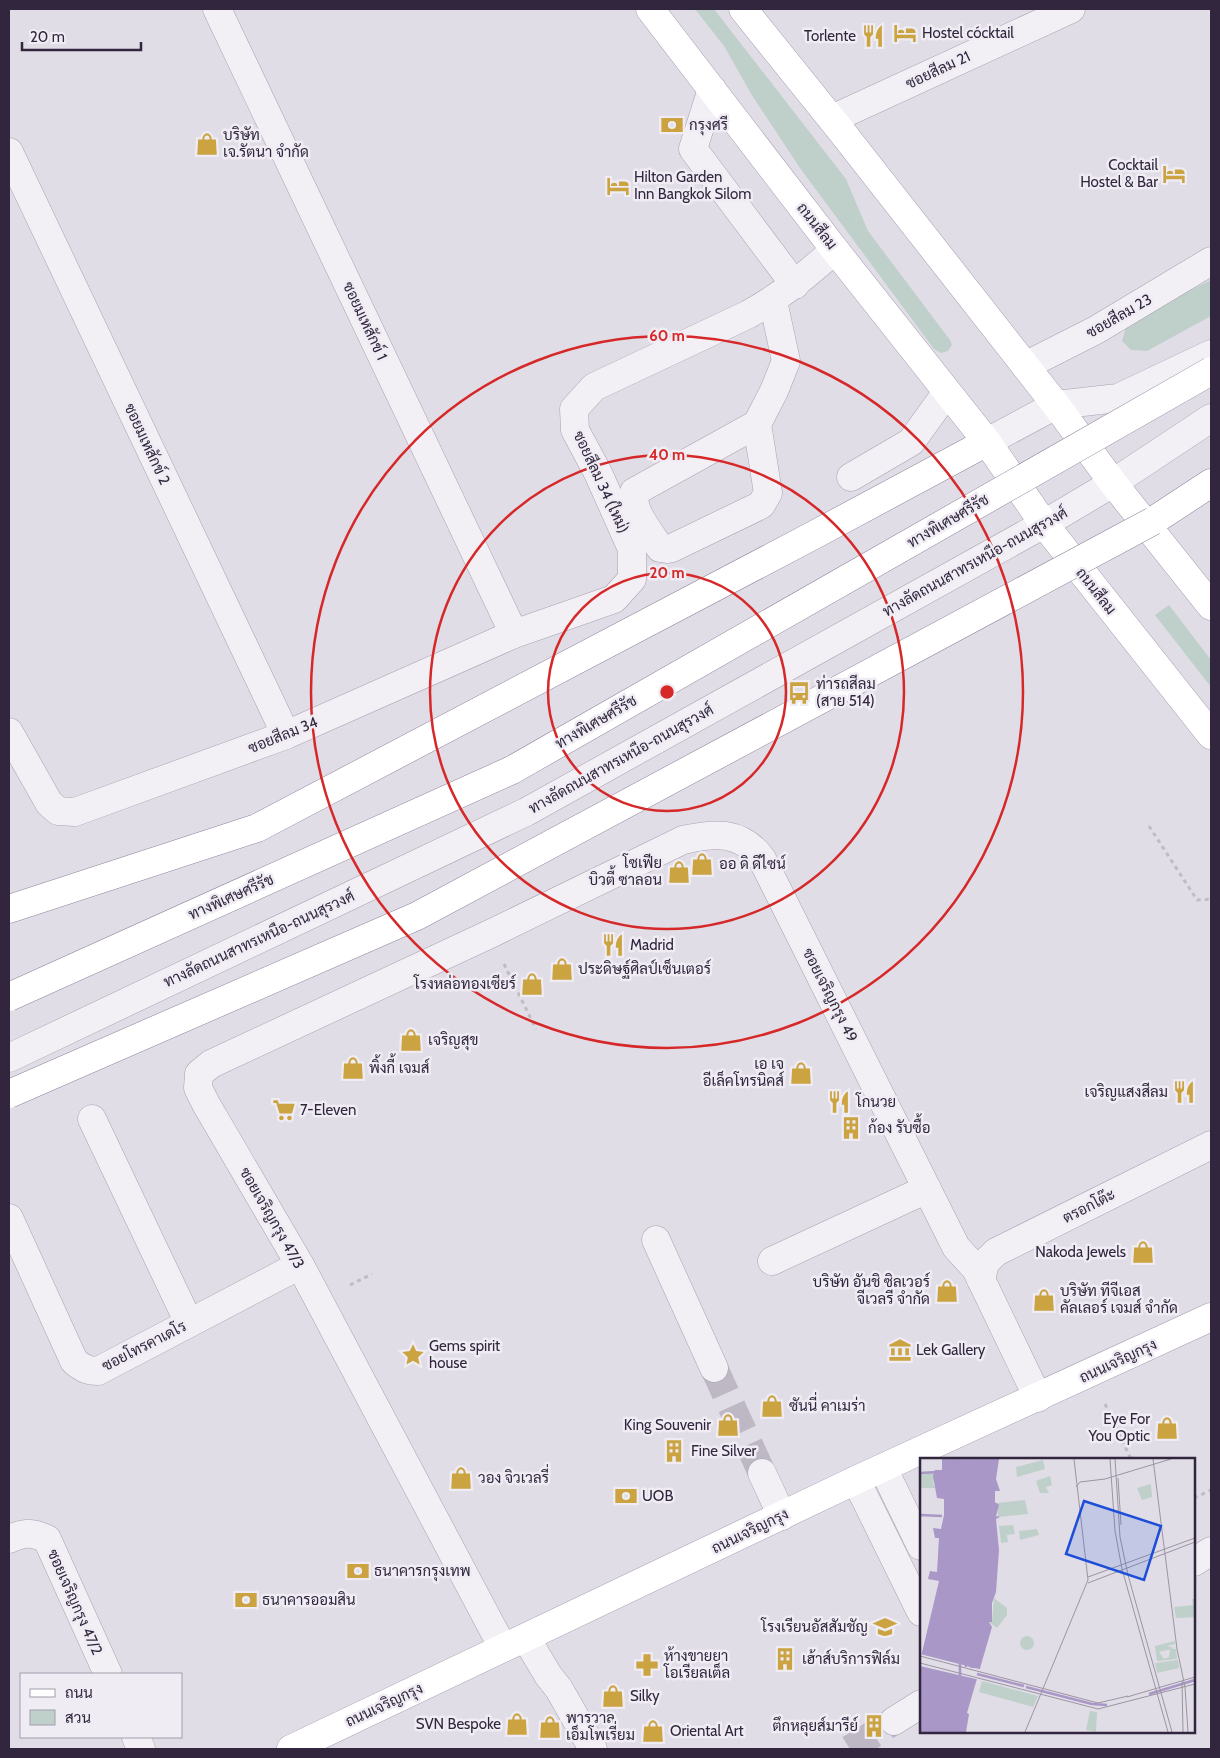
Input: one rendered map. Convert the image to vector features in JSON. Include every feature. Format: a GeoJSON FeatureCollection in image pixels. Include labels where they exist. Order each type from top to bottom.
{"type":"FeatureCollection","features":[{"type":"Feature","properties":{"kind":"main road","name":"ถนนสีลม"},"geometry":{"type":"LineString","coordinates":[[650,9],[835,250],[987,442],[1044,524],[1211,735]]}},
{"type":"Feature","properties":{"kind":"main road"},"geometry":{"type":"LineString","coordinates":[[743,9],[832,119],[1056,406],[1113,484],[1211,606]]}},
{"type":"Feature","properties":{"kind":"main road","name":"ทางพิเศษศรีรัช"},"geometry":{"type":"LineString","coordinates":[[9,997],[512,770],[1211,371]]}},
{"type":"Feature","properties":{"kind":"main road"},"geometry":{"type":"LineString","coordinates":[[15,907],[257,828],[987,442]]}},
{"type":"Feature","properties":{"kind":"main road"},"geometry":{"type":"LineString","coordinates":[[9,1094],[417,916],[1152,521],[1211,483]]}},
{"type":"Feature","properties":{"kind":"main road","name":"ถนนเจริญกรุง"},"geometry":{"type":"LineString","coordinates":[[295,1748],[856,1480],[1211,1318]]}},
{"type":"Feature","properties":{"kind":"street","name":"ซอยมเหสักข์ 1"},"geometry":{"type":"LineString","coordinates":[[217,9],[514,634]]}},
{"type":"Feature","properties":{"kind":"street","name":"ซอยสีลม 21"},"geometry":{"type":"LineString","coordinates":[[832,119],[1071,9]]}},
{"type":"Feature","properties":{"kind":"street"},"geometry":{"type":"LineString","coordinates":[[712,89],[693,149],[795,285]]}},
{"type":"Feature","properties":{"kind":"street","name":"ซอยมเหสักข์ 2"},"geometry":{"type":"LineString","coordinates":[[9,152],[286,735]]}},
{"type":"Feature","properties":{"kind":"street","name":"ซอยสีลม 34 (ใหม่)"},"geometry":{"type":"LineString","coordinates":[[514,634],[614,599],[632,579],[632,549],[598,473],[575,430],[574,409],[594,387],[773,301],[795,285],[835,250]]}},
{"type":"Feature","properties":{"kind":"street","name":"ซอยสีลม 23"},"geometry":{"type":"LineString","coordinates":[[1025,366],[1096,330],[1211,261]]}},
{"type":"Feature","properties":{"kind":"street"},"geometry":{"type":"LineString","coordinates":[[757,424],[768,493],[761,505],[672,548],[660,548],[635,507],[633,502],[634,492],[757,424],[774,391],[786,361],[773,301]]}},
{"type":"Feature","properties":{"kind":"street"},"geometry":{"type":"LineString","coordinates":[[987,442],[1056,406],[1118,398],[1211,354]]}},
{"type":"Feature","properties":{"kind":"street"},"geometry":{"type":"LineString","coordinates":[[851,477],[911,442],[947,392]]}},
{"type":"Feature","properties":{"kind":"street","name":"ทางลัดถนนสาทรเหนือ-ถนนสุรวงศ์"},"geometry":{"type":"LineString","coordinates":[[9,1058],[526,812],[1044,524],[1113,484],[1211,418]]}},
{"type":"Feature","properties":{"kind":"street","name":"ซอยสีลม 34"},"geometry":{"type":"LineString","coordinates":[[10,740],[48,803],[58,811],[75,812],[286,735],[514,634]]}},
{"type":"Feature","properties":{"kind":"street","name":"ซอยเจริญกรุง 49"},"geometry":{"type":"LineString","coordinates":[[490,934],[683,840],[704,835],[726,835],[742,841],[755,850],[762,859],[956,1247],[972,1263],[1038,1398]]}},
{"type":"Feature","properties":{"kind":"street","name":"ซอยเจริญกรุง 47/3"},"geometry":{"type":"LineString","coordinates":[[490,934],[211,1064],[199,1074],[198,1088],[515,1643],[548,1675],[559,1689],[593,1749]]}},
{"type":"Feature","properties":{"kind":"street"},"geometry":{"type":"LineString","coordinates":[[92,1119],[189,1323]]}},
{"type":"Feature","properties":{"kind":"street","name":"ตรอกโต๊ะ"},"geometry":{"type":"LineString","coordinates":[[981,1280],[985,1263],[996,1252],[1211,1144]]}},
{"type":"Feature","properties":{"kind":"street"},"geometry":{"type":"LineString","coordinates":[[772,1261],[927,1189]]}},
{"type":"Feature","properties":{"kind":"street","name":"ซอยโทรคาเดโร"},"geometry":{"type":"LineString","coordinates":[[9,1218],[70,1354],[81,1367],[90,1371],[98,1371],[300,1265]]}},
{"type":"Feature","properties":{"kind":"street"},"geometry":{"type":"LineString","coordinates":[[656,1240],[714,1368]]}},
{"type":"Feature","properties":{"kind":"street"},"geometry":{"type":"LineString","coordinates":[[883,1468],[920,1544]]}},
{"type":"Feature","properties":{"kind":"street"},"geometry":{"type":"LineString","coordinates":[[762,1473],[782,1516]]}},
{"type":"Feature","properties":{"kind":"street"},"geometry":{"type":"LineString","coordinates":[[856,1480],[920,1610]]}},
{"type":"Feature","properties":{"kind":"street","name":"ซอยเจริญกรุง 47/2"},"geometry":{"type":"LineString","coordinates":[[9,1539],[21,1534],[33,1533],[48,1539],[108,1673]]}},
{"type":"Feature","properties":{"kind":"street"},"geometry":{"type":"LineString","coordinates":[[1195,1561],[1211,1551]]}},
{"type":"Feature","properties":{"kind":"street"},"geometry":{"type":"LineString","coordinates":[[894,1721],[920,1705]]}},
{"type":"Feature","properties":{"kind":"path"},"geometry":{"type":"LineString","coordinates":[[1149,826],[1197,900],[1211,899]]}},
{"type":"Feature","properties":{"kind":"path"},"geometry":{"type":"LineString","coordinates":[[490,934],[536,1029]]}},
{"type":"Feature","properties":{"kind":"path"},"geometry":{"type":"LineString","coordinates":[[349,1286],[372,1274]]}},
{"type":"Feature","properties":{"kind":"path"},"geometry":{"type":"LineString","coordinates":[[1105,1404],[1131,1458]]}},
{"type":"Feature","properties":{"kind":"path"},"geometry":{"type":"LineString","coordinates":[[1195,1498],[1211,1490]]}},
{"type":"Feature","properties":{"kind":"green space"},"geometry":{"type":"Polygon","coordinates":[[[695,9],[714,9],[846,179],[868,231],[950,340],[952,345],[948,351],[941,353],[934,349],[800,168],[753,97],[724,46],[695,9]]]}},
{"type":"Feature","properties":{"kind":"green space"},"geometry":{"type":"Polygon","coordinates":[[[1211,280],[1211,316],[1147,351],[1131,350],[1122,341],[1128,321],[1211,280]]]}},
{"type":"Feature","properties":{"kind":"green space"},"geometry":{"type":"Polygon","coordinates":[[[1169,605],[1211,660],[1211,687],[1155,615],[1169,605]]]}},
{"type":"Feature","properties":{"kind":"tunnel"},"geometry":{"type":"LineString","coordinates":[[714,1368],[762,1473]]}},
{"type":"Feature","properties":{"kind":"tunnel"},"geometry":{"type":"LineString","coordinates":[[850,1749],[894,1721]]}},
{"type":"Feature","properties":{"kind":"place","name":"Hostel cócktail"},"geometry":{"type":"Point","coordinates":[905,33]}},
{"type":"Feature","properties":{"kind":"place","name":"Torlente"},"geometry":{"type":"Point","coordinates":[873,36]}},
{"type":"Feature","properties":{"kind":"place","name":"กรุงศรี"},"geometry":{"type":"Point","coordinates":[672,125]}},
{"type":"Feature","properties":{"kind":"place","name":"บริษัท เจ.รัตนา จำกัด"},"geometry":{"type":"Point","coordinates":[207,144]}},
{"type":"Feature","properties":{"kind":"place","name":"Cocktail Hostel & Bar"},"geometry":{"type":"Point","coordinates":[1174,174]}},
{"type":"Feature","properties":{"kind":"place","name":"Hilton Garden Inn Bangkok Silom"},"geometry":{"type":"Point","coordinates":[618,186]}},
{"type":"Feature","properties":{"kind":"place","name":"ท่ารถสีลม (สาย 514)"},"geometry":{"type":"Point","coordinates":[799,693]}},
{"type":"Feature","properties":{"kind":"place","name":"ออ ดิ ดีไซน์"},"geometry":{"type":"Point","coordinates":[702,864]}},
{"type":"Feature","properties":{"kind":"place","name":"โซเฟีย บิวตี้ ซาลอน"},"geometry":{"type":"Point","coordinates":[679,872]}},
{"type":"Feature","properties":{"kind":"place","name":"Madrid"},"geometry":{"type":"Point","coordinates":[613,945]}},
{"type":"Feature","properties":{"kind":"place","name":"ประดิษฐ์ศิลป์เซ็นเตอร์"},"geometry":{"type":"Point","coordinates":[562,969]}},
{"type":"Feature","properties":{"kind":"place","name":"โรงหล่อทองเซียร์"},"geometry":{"type":"Point","coordinates":[532,984]}},
{"type":"Feature","properties":{"kind":"place","name":"เจริญสุข"},"geometry":{"type":"Point","coordinates":[411,1040]}},
{"type":"Feature","properties":{"kind":"place","name":"พิ้งกี้ เจมส์"},"geometry":{"type":"Point","coordinates":[353,1068]}},
{"type":"Feature","properties":{"kind":"place","name":"เอ เจ อีเล็คโทรนิคส์"},"geometry":{"type":"Point","coordinates":[801,1073]}},
{"type":"Feature","properties":{"kind":"place","name":"เจริญแสงสีลม"},"geometry":{"type":"Point","coordinates":[1184,1092]}},
{"type":"Feature","properties":{"kind":"place","name":"โกนวย"},"geometry":{"type":"Point","coordinates":[839,1102]}},
{"type":"Feature","properties":{"kind":"place","name":"7-Eleven"},"geometry":{"type":"Point","coordinates":[284,1110]}},
{"type":"Feature","properties":{"kind":"place","name":"ก้อง รับซื้อ"},"geometry":{"type":"Point","coordinates":[851,1128]}},
{"type":"Feature","properties":{"kind":"place","name":"Nakoda Jewels"},"geometry":{"type":"Point","coordinates":[1143,1252]}},
{"type":"Feature","properties":{"kind":"place","name":"บริษัท อันชิ ซิลเวอร์ จีเวลรี จำกัด"},"geometry":{"type":"Point","coordinates":[947,1291]}},
{"type":"Feature","properties":{"kind":"place","name":"บริษัท ทีจีเอส คัลเลอร์ เจมส์ จำกัด"},"geometry":{"type":"Point","coordinates":[1044,1300]}},
{"type":"Feature","properties":{"kind":"place","name":"Lek Gallery"},"geometry":{"type":"Point","coordinates":[900,1350]}},
{"type":"Feature","properties":{"kind":"place","name":"Gems spirit house"},"geometry":{"type":"Point","coordinates":[413,1355]}},
{"type":"Feature","properties":{"kind":"place","name":"ซันนี่ คาเมร่า"},"geometry":{"type":"Point","coordinates":[772,1406]}},
{"type":"Feature","properties":{"kind":"place","name":"King Souvenir"},"geometry":{"type":"Point","coordinates":[728,1425]}},
{"type":"Feature","properties":{"kind":"place","name":"Eye For You Optic"},"geometry":{"type":"Point","coordinates":[1167,1428]}},
{"type":"Feature","properties":{"kind":"place","name":"Fine Silver"},"geometry":{"type":"Point","coordinates":[674,1451]}},
{"type":"Feature","properties":{"kind":"place","name":"วอง จิวเวลรี่"},"geometry":{"type":"Point","coordinates":[461,1478]}},
{"type":"Feature","properties":{"kind":"place","name":"UOB"},"geometry":{"type":"Point","coordinates":[626,1496]}},
{"type":"Feature","properties":{"kind":"place","name":"ธนาคารกรุงเทพ"},"geometry":{"type":"Point","coordinates":[358,1571]}},
{"type":"Feature","properties":{"kind":"place","name":"ธนาคารออมสิน"},"geometry":{"type":"Point","coordinates":[246,1600]}},
{"type":"Feature","properties":{"kind":"place","name":"โรงเรียนอัสสัมชัญ"},"geometry":{"type":"Point","coordinates":[885,1627]}},
{"type":"Feature","properties":{"kind":"place","name":"เฮ้าส์บริการฟิล์ม"},"geometry":{"type":"Point","coordinates":[785,1659]}},
{"type":"Feature","properties":{"kind":"place","name":"ห้างขายยา โอเรียลเต็ล"},"geometry":{"type":"Point","coordinates":[647,1665]}},
{"type":"Feature","properties":{"kind":"place","name":"Silky"},"geometry":{"type":"Point","coordinates":[613,1696]}},
{"type":"Feature","properties":{"kind":"place","name":"SVN Bespoke"},"geometry":{"type":"Point","coordinates":[517,1724]}},
{"type":"Feature","properties":{"kind":"place","name":"ตึกหลุยส์มารีย์"},"geometry":{"type":"Point","coordinates":[874,1726]}},
{"type":"Feature","properties":{"kind":"place","name":"พารวาล เอ็มโพเรี่ยม"},"geometry":{"type":"Point","coordinates":[550,1727]}},
{"type":"Feature","properties":{"kind":"place","name":"Oriental Art"},"geometry":{"type":"Point","coordinates":[653,1731]}}]}
